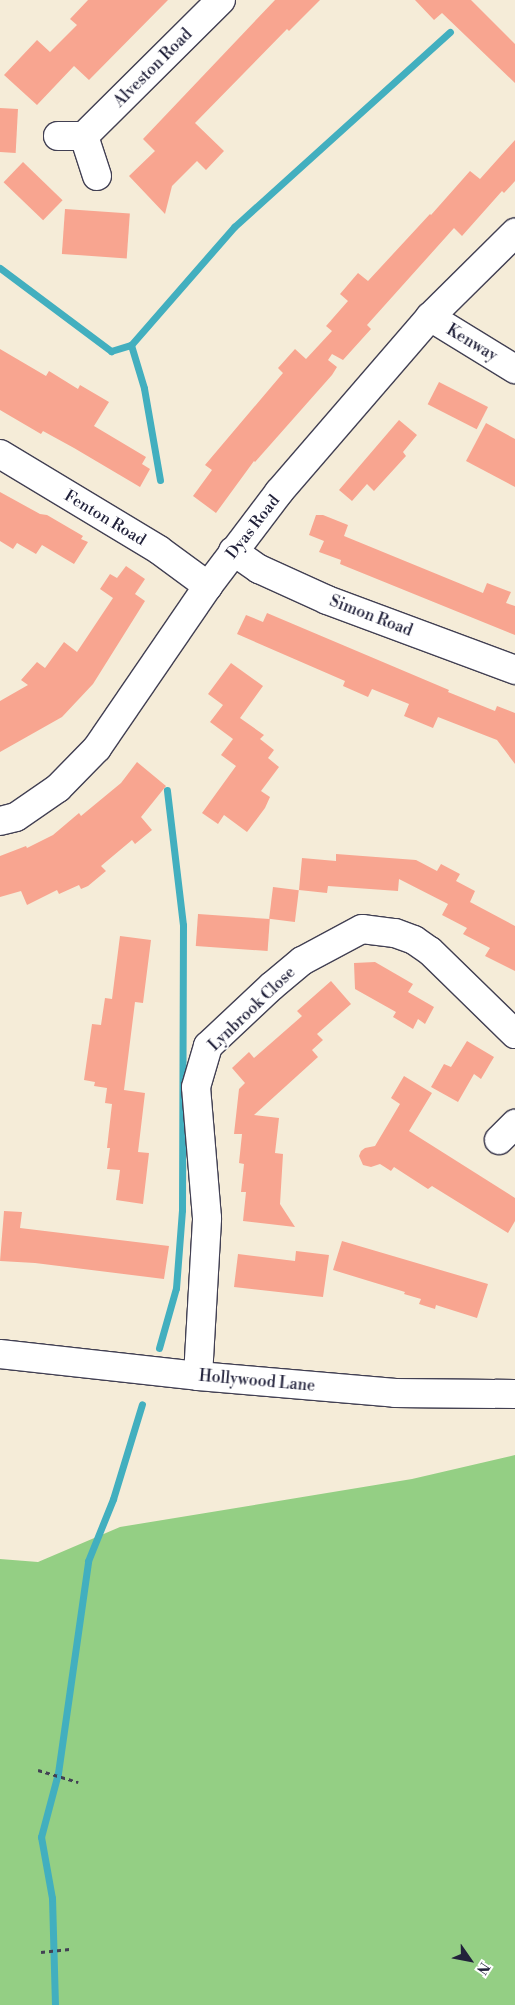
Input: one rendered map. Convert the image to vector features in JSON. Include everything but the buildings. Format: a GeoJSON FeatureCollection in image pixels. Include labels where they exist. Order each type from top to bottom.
{"type":"FeatureCollection","features":[{"type":"Feature","properties":{"kind":"street","name":"Alveston Road"},"geometry":{"type":"LineString","coordinates":[[97,176],[71,136],[221,0]]}},
{"type":"Feature","properties":{"kind":"street","name":"Dyas Road"},"geometry":{"type":"LineString","coordinates":[[0,821],[16,818],[58,788],[97,748],[208,586],[279,492],[430,317],[515,232]]}},
{"type":"Feature","properties":{"kind":"street","name":"Kenway"},"geometry":{"type":"LineString","coordinates":[[430,317],[515,369]]}},
{"type":"Feature","properties":{"kind":"street","name":"Fenton Road"},"geometry":{"type":"LineString","coordinates":[[0,454],[159,550],[208,586]]}},
{"type":"Feature","properties":{"kind":"street","name":"Simon Road"},"geometry":{"type":"LineString","coordinates":[[233,552],[259,569],[328,600],[515,670]]}},
{"type":"Feature","properties":{"kind":"street","name":"Lynbrook Close"},"geometry":{"type":"LineString","coordinates":[[198,1376],[207,1218],[196,1087],[208,1046],[272,986],[302,961],[362,929],[395,934],[414,940],[515,1034]]}},
{"type":"Feature","properties":{"kind":"street","name":"Hollywood Lane"},"geometry":{"type":"LineString","coordinates":[[0,1354],[198,1376],[395,1393],[515,1394]]}},
{"type":"Feature","properties":{"kind":"path"},"geometry":{"type":"LineString","coordinates":[[38,1770],[78,1782]]}},
{"type":"Feature","properties":{"kind":"path"},"geometry":{"type":"LineString","coordinates":[[41,1952],[70,1950]]}},
{"type":"Feature","properties":{"kind":"green space"},"geometry":{"type":"Polygon","coordinates":[[[515,1455],[515,2005],[0,2005],[0,1559],[38,1562],[120,1527],[412,1479],[515,1455]]]}},
{"type":"Feature","properties":{"kind":"waterway"},"geometry":{"type":"LineString","coordinates":[[160,480],[144,388],[131,345],[234,227],[450,32]]}},
{"type":"Feature","properties":{"kind":"waterway"},"geometry":{"type":"LineString","coordinates":[[0,268],[111,351],[131,345]]}},
{"type":"Feature","properties":{"kind":"waterway"},"geometry":{"type":"LineString","coordinates":[[159,1348],[176,1288],[182,1210],[183,925],[167,790]]}},
{"type":"Feature","properties":{"kind":"waterway"},"geometry":{"type":"LineString","coordinates":[[55,2005],[52,1898],[41,1837],[58,1773],[88,1561],[113,1499],[142,1404]]}}]}
